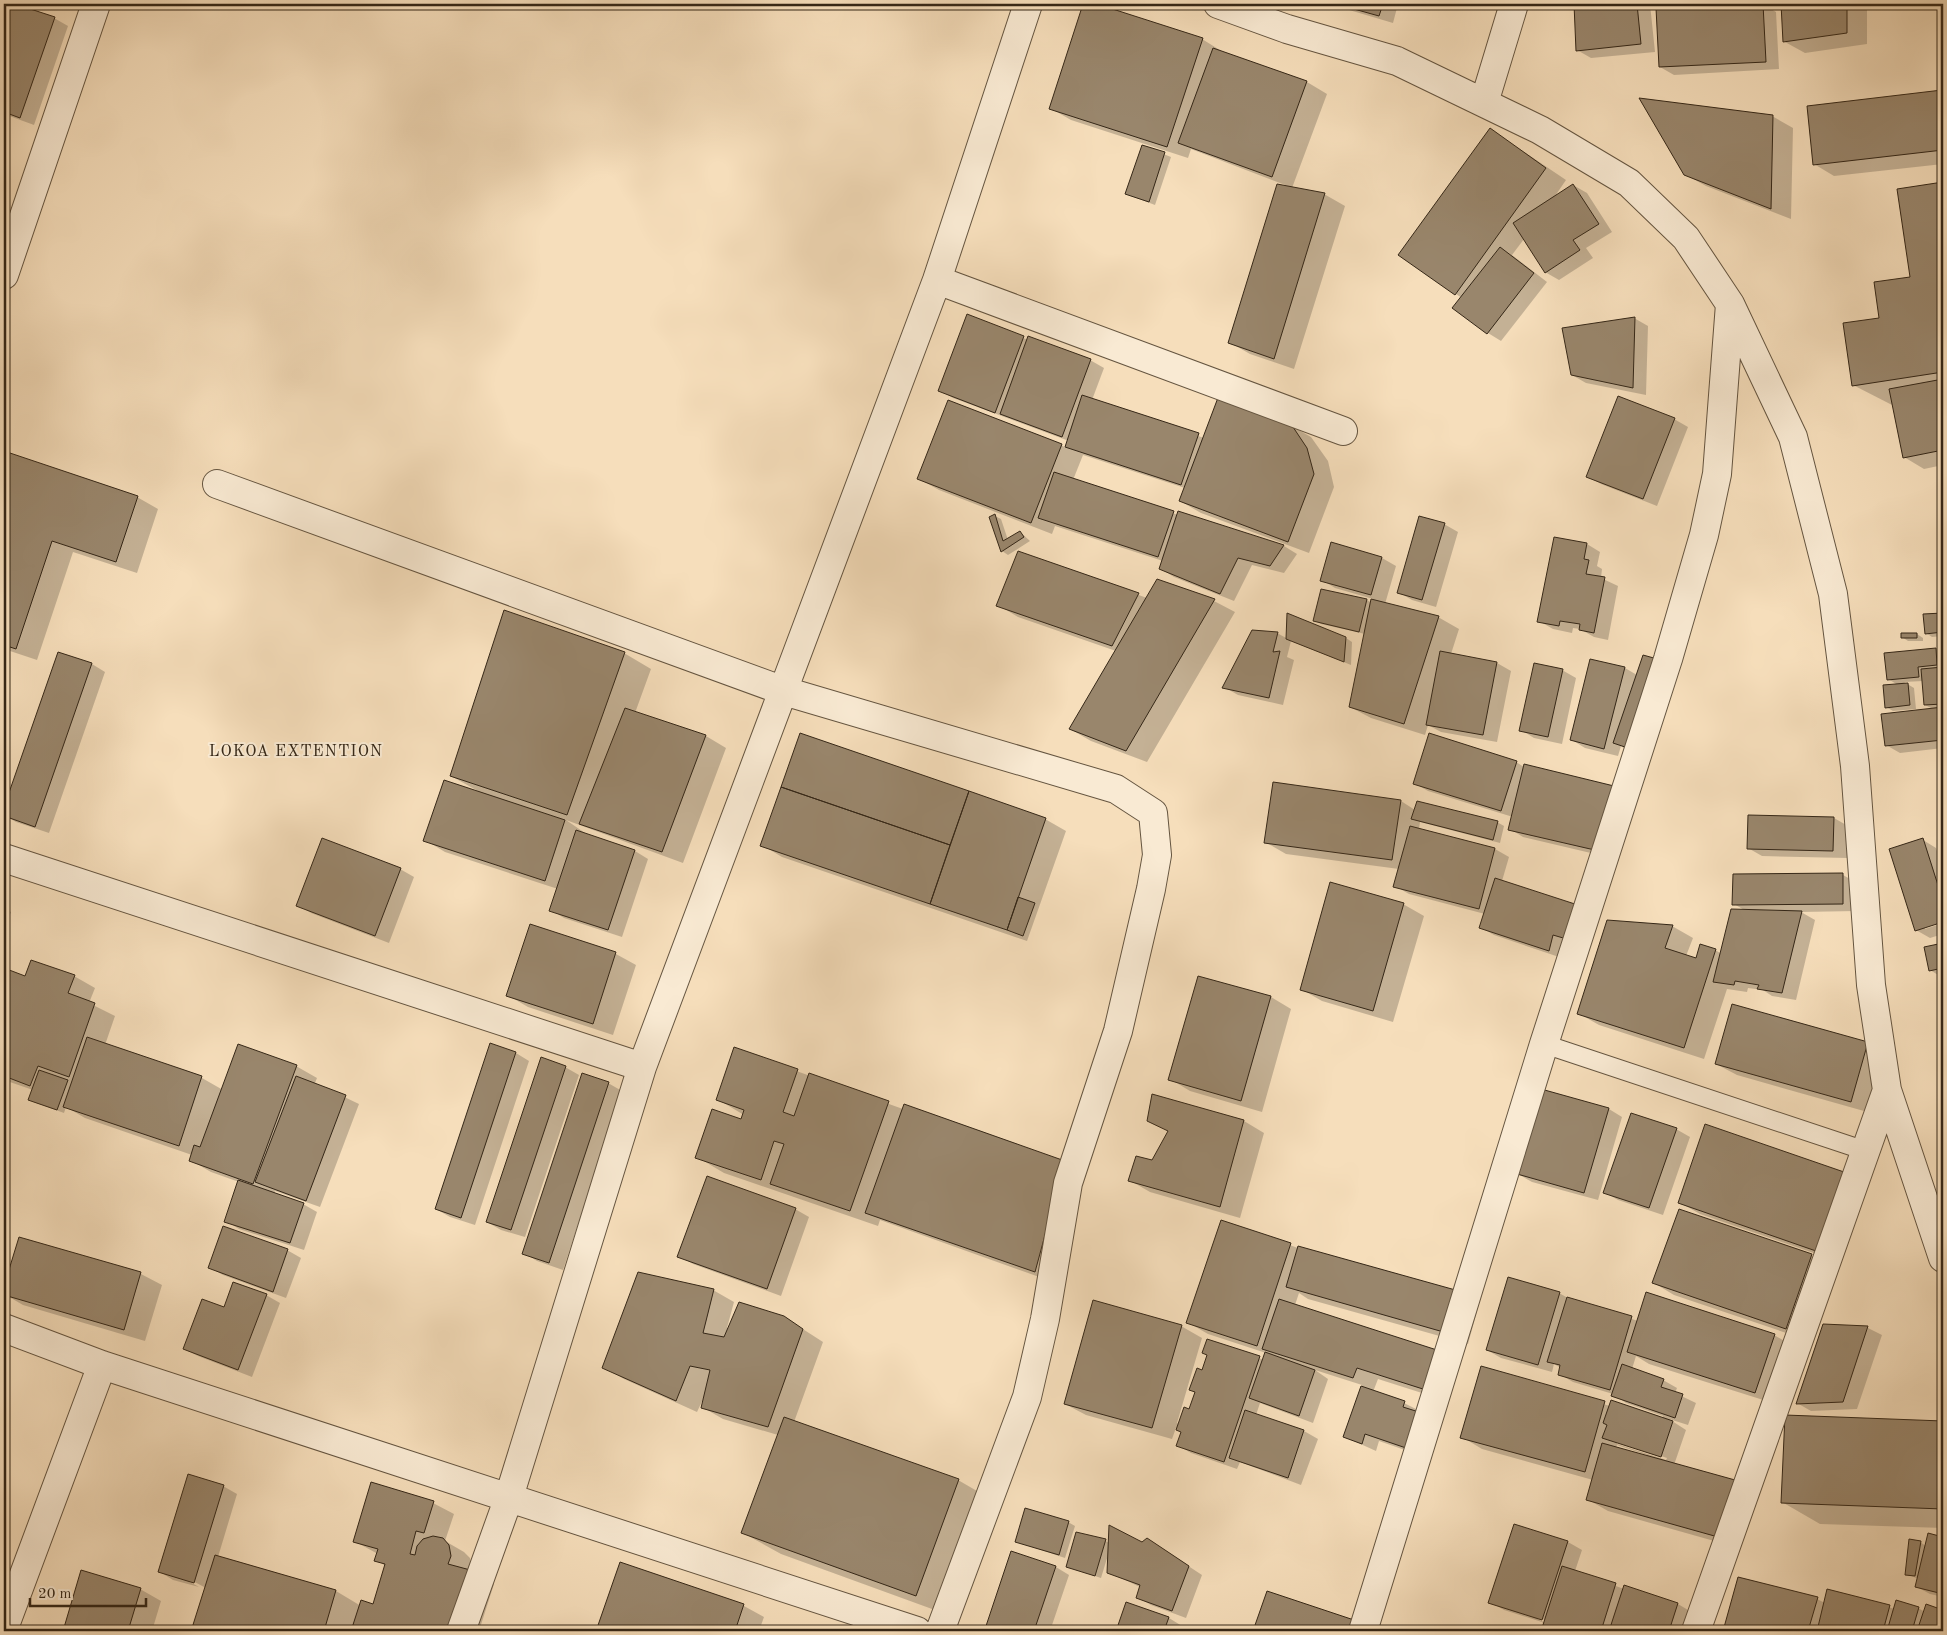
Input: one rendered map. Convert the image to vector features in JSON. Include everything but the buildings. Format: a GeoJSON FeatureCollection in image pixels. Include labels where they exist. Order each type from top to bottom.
{"type":"FeatureCollection","features":[{"type":"Feature","properties":{"kind":"street"},"geometry":{"type":"LineString","coordinates":[[4,275],[96,4]]}},
{"type":"Feature","properties":{"kind":"street"},"geometry":{"type":"LineString","coordinates":[[462,1631],[509,1497],[642,1067],[937,280],[1028,4]]}},
{"type":"Feature","properties":{"kind":"street"},"geometry":{"type":"LineString","coordinates":[[1218,4],[1287,29],[1397,61],[1540,130],[1629,183],[1686,238],[1730,304],[1793,437],[1833,594],[1855,766],[1871,985],[1887,1090],[1943,1258]]}},
{"type":"Feature","properties":{"kind":"street"},"geometry":{"type":"LineString","coordinates":[[1484,103],[1514,4]]}},
{"type":"Feature","properties":{"kind":"street"},"geometry":{"type":"LineString","coordinates":[[937,280],[1343,431]]}},
{"type":"Feature","properties":{"kind":"street"},"geometry":{"type":"LineString","coordinates":[[1363,1631],[1544,1044],[1668,659],[1704,535],[1717,474],[1730,304]]}},
{"type":"Feature","properties":{"kind":"street"},"geometry":{"type":"LineString","coordinates":[[217,484],[784,691],[1116,789],[1153,813],[1157,855],[1150,889],[1118,1031],[1068,1183],[1045,1319],[1026,1397],[940,1631]]}},
{"type":"Feature","properties":{"kind":"street"},"geometry":{"type":"LineString","coordinates":[[4,858],[642,1067]]}},
{"type":"Feature","properties":{"kind":"street"},"geometry":{"type":"LineString","coordinates":[[1696,1631],[1887,1090]]}},
{"type":"Feature","properties":{"kind":"street"},"geometry":{"type":"LineString","coordinates":[[4,1328],[102,1365],[917,1631]]}},
{"type":"Feature","properties":{"kind":"street"},"geometry":{"type":"LineString","coordinates":[[4,1628],[102,1365]]}},
{"type":"Feature","properties":{"kind":"lane"},"geometry":{"type":"LineString","coordinates":[[1544,1044],[1866,1151]]}},
{"type":"Feature","properties":{"kind":"district","name":"LOKOA EXTENTION"},"geometry":{"type":"Point","coordinates":[296,752]}}]}
